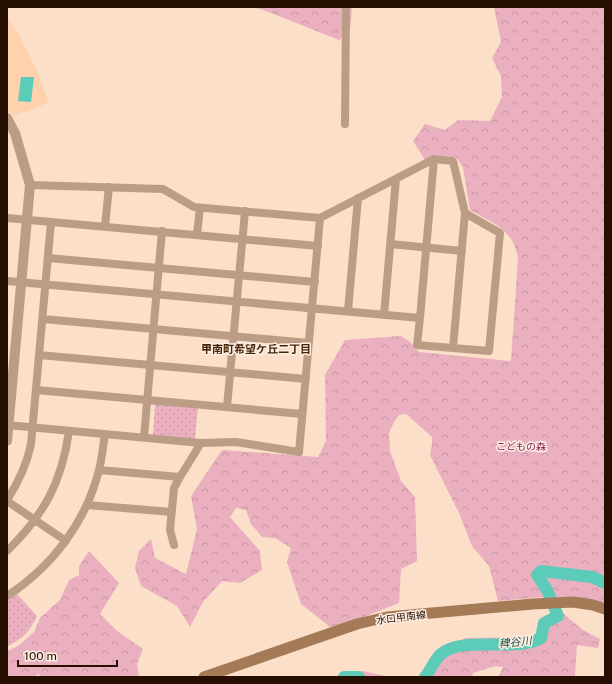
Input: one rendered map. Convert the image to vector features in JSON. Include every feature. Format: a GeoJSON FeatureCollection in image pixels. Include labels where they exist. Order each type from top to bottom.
{"type":"FeatureCollection","features":[{"type":"Feature","properties":{"kind":"main road","name":"水口甲南線"},"geometry":{"type":"LineString","coordinates":[[204,677],[357,624],[387,617],[564,602],[593,605],[605,609]]}},
{"type":"Feature","properties":{"kind":"street"},"geometry":{"type":"LineString","coordinates":[[345,124],[346,7]]}},
{"type":"Feature","properties":{"kind":"street"},"geometry":{"type":"LineString","coordinates":[[7,118],[15,133],[30,185],[7,441]]}},
{"type":"Feature","properties":{"kind":"street"},"geometry":{"type":"LineString","coordinates":[[30,185],[163,189],[188,204],[200,208],[320,218],[434,159],[453,161],[465,213],[453,348]]}},
{"type":"Feature","properties":{"kind":"street"},"geometry":{"type":"LineString","coordinates":[[434,159],[417,345],[489,351],[500,233],[465,213]]}},
{"type":"Feature","properties":{"kind":"street"},"geometry":{"type":"LineString","coordinates":[[384,315],[396,179]]}},
{"type":"Feature","properties":{"kind":"street"},"geometry":{"type":"LineString","coordinates":[[105,226],[109,187]]}},
{"type":"Feature","properties":{"kind":"street"},"geometry":{"type":"LineString","coordinates":[[348,312],[358,198]]}},
{"type":"Feature","properties":{"kind":"street"},"geometry":{"type":"LineString","coordinates":[[197,234],[200,208]]}},
{"type":"Feature","properties":{"kind":"street"},"geometry":{"type":"LineString","coordinates":[[227,407],[245,211]]}},
{"type":"Feature","properties":{"kind":"street"},"geometry":{"type":"LineString","coordinates":[[7,218],[318,246]]}},
{"type":"Feature","properties":{"kind":"street"},"geometry":{"type":"LineString","coordinates":[[8,426],[201,443],[236,442],[299,452],[320,218]]}},
{"type":"Feature","properties":{"kind":"street"},"geometry":{"type":"LineString","coordinates":[[51,222],[33,428],[27,459],[19,481],[7,501],[66,541]]}},
{"type":"Feature","properties":{"kind":"street"},"geometry":{"type":"LineString","coordinates":[[144,437],[162,231]]}},
{"type":"Feature","properties":{"kind":"street"},"geometry":{"type":"LineString","coordinates":[[390,244],[462,251]]}},
{"type":"Feature","properties":{"kind":"street"},"geometry":{"type":"LineString","coordinates":[[48,258],[315,282]]}},
{"type":"Feature","properties":{"kind":"street"},"geometry":{"type":"LineString","coordinates":[[7,281],[420,318]]}},
{"type":"Feature","properties":{"kind":"street"},"geometry":{"type":"LineString","coordinates":[[42,319],[309,343]]}},
{"type":"Feature","properties":{"kind":"street"},"geometry":{"type":"LineString","coordinates":[[39,355],[306,379]]}},
{"type":"Feature","properties":{"kind":"street"},"geometry":{"type":"LineString","coordinates":[[36,390],[302,414]]}},
{"type":"Feature","properties":{"kind":"street"},"geometry":{"type":"LineString","coordinates":[[7,551],[36,520],[50,496],[60,474],[69,431]]}},
{"type":"Feature","properties":{"kind":"street"},"geometry":{"type":"LineString","coordinates":[[7,596],[26,583],[44,566],[66,541],[87,505],[99,470],[105,434]]}},
{"type":"Feature","properties":{"kind":"street"},"geometry":{"type":"LineString","coordinates":[[174,545],[170,530],[173,494],[180,477],[201,443]]}},
{"type":"Feature","properties":{"kind":"street"},"geometry":{"type":"LineString","coordinates":[[99,470],[180,477]]}},
{"type":"Feature","properties":{"kind":"street"},"geometry":{"type":"LineString","coordinates":[[87,505],[172,512]]}},
{"type":"Feature","properties":{"kind":"shaded area"},"geometry":{"type":"Polygon","coordinates":[[[7,17],[20,37],[39,75],[48,103],[13,116],[7,109],[7,17]]]}},
{"type":"Feature","properties":{"kind":"green space"},"geometry":{"type":"Polygon","coordinates":[[[253,7],[352,7],[350,31],[339,40],[253,7]]]}},
{"type":"Feature","properties":{"kind":"green space","name":"こどもの森"},"geometry":{"type":"Polygon","coordinates":[[[494,7],[605,7],[605,605],[578,598],[565,597],[498,601],[489,566],[472,546],[459,513],[430,455],[432,437],[406,414],[399,415],[389,433],[390,451],[401,481],[415,497],[417,561],[401,569],[399,603],[348,623],[330,627],[301,604],[287,562],[291,548],[275,538],[262,537],[251,524],[246,510],[236,508],[230,517],[260,551],[262,570],[240,583],[222,581],[203,602],[190,627],[177,606],[141,586],[135,568],[139,551],[151,539],[155,558],[186,574],[197,529],[191,496],[222,450],[318,457],[326,441],[325,375],[345,340],[401,336],[410,342],[419,352],[511,361],[518,258],[512,240],[507,233],[494,223],[470,210],[463,167],[456,157],[434,155],[425,160],[413,141],[425,124],[445,130],[458,120],[490,121],[502,97],[501,76],[492,58],[501,42],[494,7]]]}},
{"type":"Feature","properties":{"kind":"green space"},"geometry":{"type":"Polygon","coordinates":[[[155,404],[198,408],[195,439],[153,435],[155,404]]]}},
{"type":"Feature","properties":{"kind":"green space"},"geometry":{"type":"Polygon","coordinates":[[[89,551],[119,583],[100,614],[117,631],[143,649],[137,664],[139,676],[44,677],[37,674],[35,677],[7,677],[7,651],[18,646],[34,632],[40,618],[60,600],[69,580],[79,575],[79,566],[89,551]]]}},
{"type":"Feature","properties":{"kind":"green space"},"geometry":{"type":"Polygon","coordinates":[[[17,594],[37,616],[25,634],[7,647],[7,600],[17,594]]]}},
{"type":"Feature","properties":{"kind":"green space"},"geometry":{"type":"Polygon","coordinates":[[[551,609],[559,610],[583,630],[600,639],[598,648],[577,645],[575,677],[498,677],[503,667],[495,666],[473,673],[472,677],[424,677],[465,638],[545,637],[551,609]]]}},
{"type":"Feature","properties":{"kind":"green space"},"geometry":{"type":"Polygon","coordinates":[[[363,671],[390,677],[352,677],[363,671]]]}},
{"type":"Feature","properties":{"kind":"water"},"geometry":{"type":"Polygon","coordinates":[[[21,77],[34,77],[31,102],[18,101],[21,77]]]}},
{"type":"Feature","properties":{"kind":"waterway","name":"稗谷川"},"geometry":{"type":"LineString","coordinates":[[425,677],[439,656],[451,648],[475,645],[518,644],[541,638],[544,623],[558,616],[547,590],[537,575],[541,571],[592,577],[605,583]]}},
{"type":"Feature","properties":{"kind":"waterway","name":"稗谷川"},"geometry":{"type":"LineString","coordinates":[[344,677],[359,677]]}},
{"type":"Feature","properties":{"kind":"district","name":"甲南町希望ケ丘二丁目"},"geometry":{"type":"Point","coordinates":[256,349]}}]}
